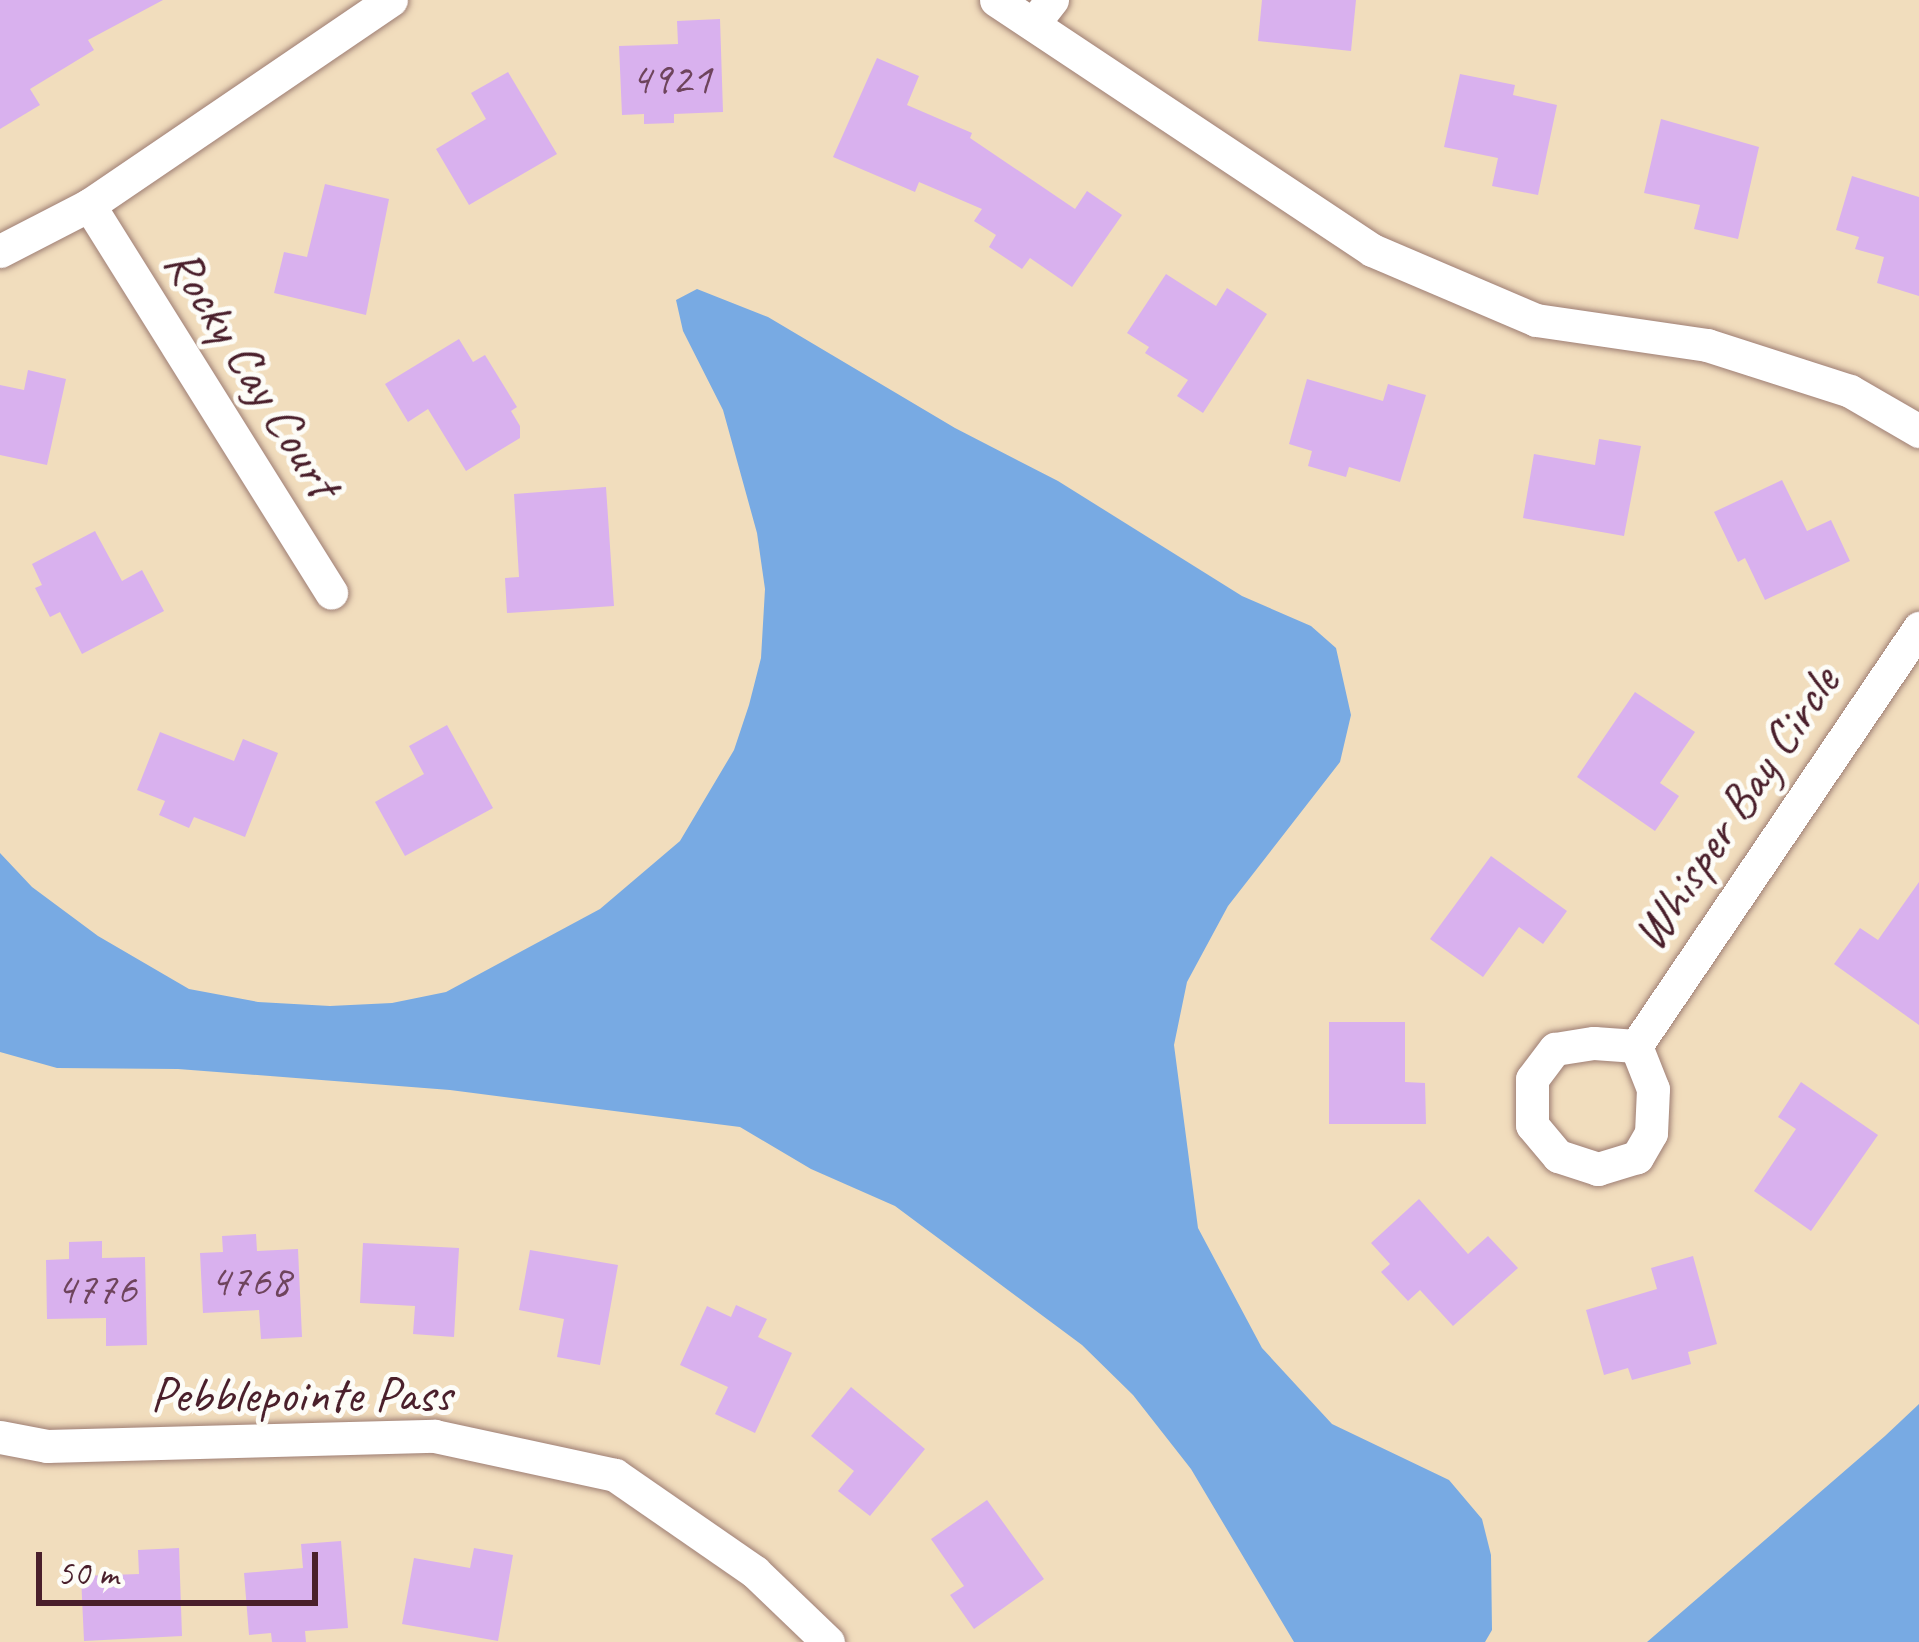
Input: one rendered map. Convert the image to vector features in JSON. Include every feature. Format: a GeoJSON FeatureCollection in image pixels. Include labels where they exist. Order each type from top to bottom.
{"type":"FeatureCollection","features":[{"type":"Feature","properties":{"kind":"street"},"geometry":{"type":"LineString","coordinates":[[0,251],[89,205],[391,0]]}},
{"type":"Feature","properties":{"kind":"street"},"geometry":{"type":"LineString","coordinates":[[996,0],[1043,12],[1372,250],[1536,320],[1707,345],[1850,392],[1919,431]]}},
{"type":"Feature","properties":{"kind":"street","name":"Rocky Cay Court"},"geometry":{"type":"LineString","coordinates":[[89,205],[331,593]]}},
{"type":"Feature","properties":{"kind":"street","name":"Whisper Bay Circle"},"geometry":{"type":"LineString","coordinates":[[1636,1046],[1919,628]]}},
{"type":"Feature","properties":{"kind":"street","name":"Pebblepointe Pass"},"geometry":{"type":"LineString","coordinates":[[0,1437],[47,1446],[435,1436],[615,1475],[755,1572],[828,1642]]}},
{"type":"Feature","properties":{"kind":"water"},"geometry":{"type":"Polygon","coordinates":[[[697,289],[768,317],[955,428],[1058,481],[1242,596],[1311,626],[1336,648],[1351,715],[1340,762],[1228,906],[1187,982],[1174,1045],[1198,1228],[1262,1348],[1332,1424],[1449,1480],[1482,1519],[1491,1555],[1492,1630],[1485,1642],[1294,1642],[1191,1469],[1133,1395],[1082,1345],[895,1206],[811,1169],[740,1127],[450,1090],[178,1069],[57,1068],[0,1052],[0,853],[32,887],[98,936],[189,989],[258,1002],[330,1006],[392,1003],[446,992],[600,909],[680,841],[734,750],[761,658],[765,589],[757,533],[723,410],[683,331],[676,300],[697,289]]]}},
{"type":"Feature","properties":{"kind":"water"},"geometry":{"type":"Polygon","coordinates":[[[1919,1404],[1919,1642],[1647,1642],[1885,1436],[1919,1404]]]}},
{"type":"Feature","properties":{"kind":"building"},"geometry":{"type":"Polygon","coordinates":[[[0,0],[163,0],[88,40],[94,50],[30,89],[40,105],[0,129],[0,0]]]}},
{"type":"Feature","properties":{"kind":"building"},"geometry":{"type":"Polygon","coordinates":[[[1262,0],[1356,0],[1351,51],[1258,41],[1262,0]]]}},
{"type":"Feature","properties":{"kind":"building"},"geometry":{"type":"Polygon","coordinates":[[[720,19],[723,112],[674,114],[674,123],[644,124],[644,114],[622,115],[619,46],[678,44],[677,21],[720,19]]]}},
{"type":"Feature","properties":{"kind":"building"},"geometry":{"type":"Polygon","coordinates":[[[877,58],[919,76],[907,105],[972,133],[970,138],[1075,209],[1087,191],[1122,215],[1072,287],[1030,258],[1022,269],[989,247],[996,235],[974,221],[982,209],[919,182],[915,192],[833,157],[877,58]]]}},
{"type":"Feature","properties":{"kind":"building"},"geometry":{"type":"Polygon","coordinates":[[[508,72],[557,154],[469,205],[436,149],[486,119],[471,93],[508,72]]]}},
{"type":"Feature","properties":{"kind":"building"},"geometry":{"type":"Polygon","coordinates":[[[1460,74],[1515,85],[1513,95],[1557,105],[1538,195],[1492,186],[1498,158],[1444,147],[1460,74]]]}},
{"type":"Feature","properties":{"kind":"building"},"geometry":{"type":"Polygon","coordinates":[[[1661,119],[1759,147],[1738,239],[1694,229],[1700,205],[1644,193],[1661,119]]]}},
{"type":"Feature","properties":{"kind":"building"},"geometry":{"type":"Polygon","coordinates":[[[1852,176],[1919,197],[1919,296],[1877,283],[1884,257],[1855,249],[1859,237],[1836,230],[1852,176]]]}},
{"type":"Feature","properties":{"kind":"building"},"geometry":{"type":"Polygon","coordinates":[[[325,184],[389,199],[366,315],[274,293],[284,252],[307,257],[325,184]]]}},
{"type":"Feature","properties":{"kind":"building"},"geometry":{"type":"Polygon","coordinates":[[[1166,274],[1216,306],[1227,288],[1267,314],[1203,413],[1177,396],[1188,380],[1145,353],[1149,347],[1127,333],[1166,274]]]}},
{"type":"Feature","properties":{"kind":"building"},"geometry":{"type":"Polygon","coordinates":[[[459,339],[473,362],[485,355],[517,407],[511,411],[520,426],[520,438],[466,471],[428,409],[408,422],[385,384],[459,339]]]}},
{"type":"Feature","properties":{"kind":"building"},"geometry":{"type":"Polygon","coordinates":[[[28,370],[66,379],[47,465],[0,455],[0,385],[24,390],[28,370]]]}},
{"type":"Feature","properties":{"kind":"building"},"geometry":{"type":"Polygon","coordinates":[[[1307,379],[1383,401],[1388,384],[1426,395],[1400,482],[1349,467],[1346,477],[1308,466],[1312,451],[1289,444],[1307,379]]]}},
{"type":"Feature","properties":{"kind":"building"},"geometry":{"type":"Polygon","coordinates":[[[1599,439],[1641,446],[1624,536],[1523,518],[1534,454],[1595,465],[1599,439]]]}},
{"type":"Feature","properties":{"kind":"building"},"geometry":{"type":"Polygon","coordinates":[[[1782,480],[1807,531],[1831,520],[1850,561],[1765,600],[1745,558],[1738,562],[1714,512],[1782,480]]]}},
{"type":"Feature","properties":{"kind":"building"},"geometry":{"type":"Polygon","coordinates":[[[606,487],[614,606],[507,613],[505,578],[519,577],[514,494],[606,487]]]}},
{"type":"Feature","properties":{"kind":"building"},"geometry":{"type":"Polygon","coordinates":[[[95,531],[122,581],[142,570],[164,611],[82,654],[60,612],[50,617],[35,588],[42,585],[32,564],[95,531]]]}},
{"type":"Feature","properties":{"kind":"building"},"geometry":{"type":"Polygon","coordinates":[[[1635,692],[1695,732],[1660,783],[1679,796],[1655,831],[1577,777],[1635,692]]]}},
{"type":"Feature","properties":{"kind":"building"},"geometry":{"type":"Polygon","coordinates":[[[447,725],[493,808],[405,856],[375,802],[424,774],[409,746],[447,725]]]}},
{"type":"Feature","properties":{"kind":"building"},"geometry":{"type":"Polygon","coordinates":[[[160,732],[234,761],[243,739],[278,753],[245,837],[194,817],[189,828],[159,815],[165,801],[137,790],[160,732]]]}},
{"type":"Feature","properties":{"kind":"building"},"geometry":{"type":"Polygon","coordinates":[[[1491,856],[1567,911],[1543,944],[1519,927],[1483,977],[1430,939],[1491,856]]]}},
{"type":"Feature","properties":{"kind":"building"},"geometry":{"type":"Polygon","coordinates":[[[1919,882],[1919,1025],[1834,964],[1860,928],[1878,940],[1919,882]]]}},
{"type":"Feature","properties":{"kind":"building"},"geometry":{"type":"Polygon","coordinates":[[[1329,1022],[1405,1022],[1405,1082],[1425,1083],[1426,1124],[1329,1124],[1329,1022]]]}},
{"type":"Feature","properties":{"kind":"building"},"geometry":{"type":"Polygon","coordinates":[[[1801,1082],[1878,1135],[1811,1231],[1754,1191],[1796,1129],[1778,1117],[1801,1082]]]}},
{"type":"Feature","properties":{"kind":"building"},"geometry":{"type":"Polygon","coordinates":[[[1419,1199],[1468,1254],[1488,1236],[1518,1268],[1453,1326],[1420,1290],[1408,1301],[1381,1272],[1390,1264],[1371,1243],[1419,1199]]]}},
{"type":"Feature","properties":{"kind":"building"},"geometry":{"type":"Polygon","coordinates":[[[256,1234],[257,1251],[298,1249],[302,1337],[261,1339],[259,1310],[203,1313],[200,1253],[223,1252],[222,1236],[256,1234]]]}},
{"type":"Feature","properties":{"kind":"building"},"geometry":{"type":"Polygon","coordinates":[[[102,1241],[102,1258],[145,1257],[147,1345],[106,1346],[106,1318],[47,1319],[46,1260],[69,1259],[69,1242],[102,1241]]]}},
{"type":"Feature","properties":{"kind":"building"},"geometry":{"type":"Polygon","coordinates":[[[363,1243],[459,1248],[454,1337],[413,1334],[415,1306],[360,1303],[363,1243]]]}},
{"type":"Feature","properties":{"kind":"building"},"geometry":{"type":"Polygon","coordinates":[[[530,1250],[618,1265],[600,1365],[557,1357],[564,1319],[519,1310],[530,1250]]]}},
{"type":"Feature","properties":{"kind":"building"},"geometry":{"type":"Polygon","coordinates":[[[1693,1256],[1717,1344],[1688,1352],[1691,1364],[1632,1380],[1628,1368],[1604,1375],[1586,1310],[1657,1289],[1651,1268],[1693,1256]]]}},
{"type":"Feature","properties":{"kind":"building"},"geometry":{"type":"Polygon","coordinates":[[[736,1305],[767,1319],[758,1337],[792,1353],[755,1433],[715,1414],[728,1387],[680,1365],[707,1306],[731,1317],[736,1305]]]}},
{"type":"Feature","properties":{"kind":"building"},"geometry":{"type":"Polygon","coordinates":[[[851,1387],[925,1449],[870,1516],[838,1491],[854,1471],[811,1436],[851,1387]]]}},
{"type":"Feature","properties":{"kind":"building"},"geometry":{"type":"Polygon","coordinates":[[[987,1500],[1044,1579],[974,1629],[950,1595],[964,1586],[931,1539],[987,1500]]]}},
{"type":"Feature","properties":{"kind":"building"},"geometry":{"type":"Polygon","coordinates":[[[341,1541],[348,1628],[305,1631],[306,1642],[272,1642],[271,1633],[249,1635],[244,1573],[303,1568],[301,1544],[341,1541]]]}},
{"type":"Feature","properties":{"kind":"building"},"geometry":{"type":"Polygon","coordinates":[[[179,1548],[182,1636],[84,1641],[81,1576],[139,1574],[138,1550],[179,1548]]]}},
{"type":"Feature","properties":{"kind":"building"},"geometry":{"type":"Polygon","coordinates":[[[474,1548],[513,1555],[498,1641],[402,1624],[414,1558],[470,1568],[474,1548]]]}}]}
